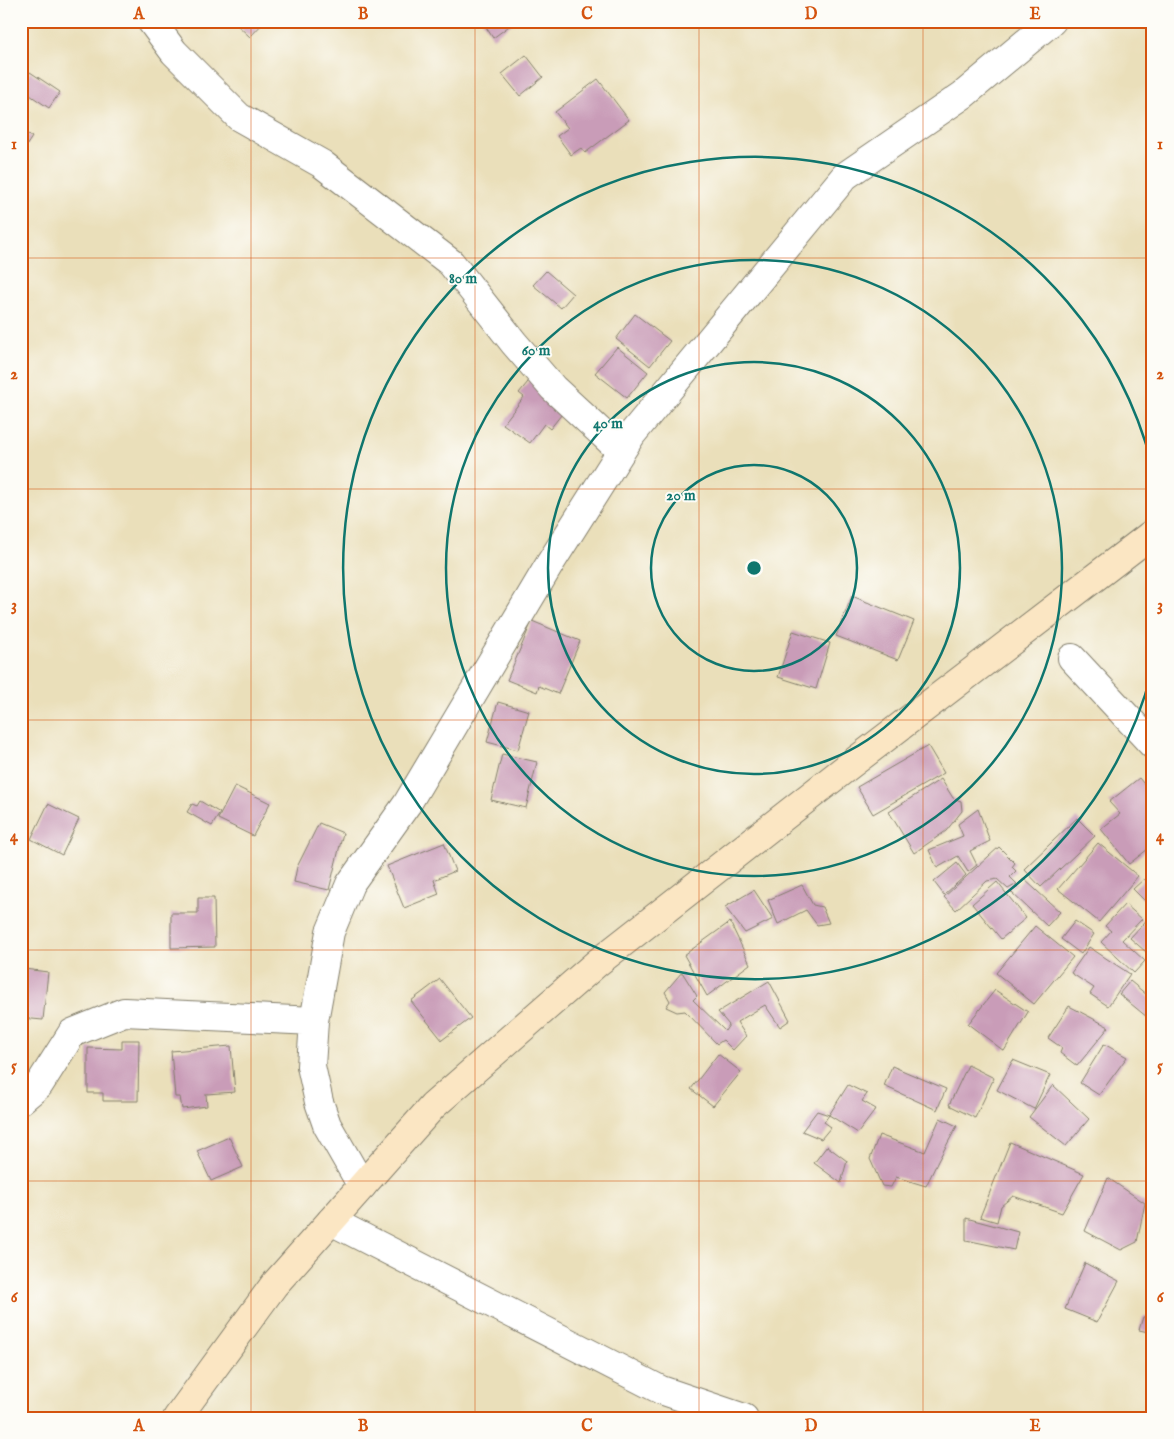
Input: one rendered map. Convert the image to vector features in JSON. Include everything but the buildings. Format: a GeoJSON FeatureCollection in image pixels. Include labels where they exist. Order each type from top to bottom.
{"type":"FeatureCollection","features":[{"type":"Feature","properties":{"kind":"street"},"geometry":{"type":"LineString","coordinates":[[151,21],[174,52],[239,117],[322,164],[451,263],[514,343],[553,388],[621,451]]}},
{"type":"Feature","properties":{"kind":"street"},"geometry":{"type":"LineString","coordinates":[[362,1186],[327,1125],[319,1102],[311,1066],[314,1020],[330,932],[350,884],[407,804],[551,562],[632,434],[845,176],[963,95],[1052,21]]}},
{"type":"Feature","properties":{"kind":"street"},"geometry":{"type":"LineString","coordinates":[[177,1418],[274,1285],[432,1106],[597,963],[846,768],[1153,533]]}},
{"type":"Feature","properties":{"kind":"street"},"geometry":{"type":"LineString","coordinates":[[1072,658],[1153,745]]}},
{"type":"Feature","properties":{"kind":"street"},"geometry":{"type":"LineString","coordinates":[[21,1100],[39,1085],[72,1033],[124,1012],[314,1020]]}},
{"type":"Feature","properties":{"kind":"street"},"geometry":{"type":"LineString","coordinates":[[331,1221],[661,1390],[744,1418]]}}]}
